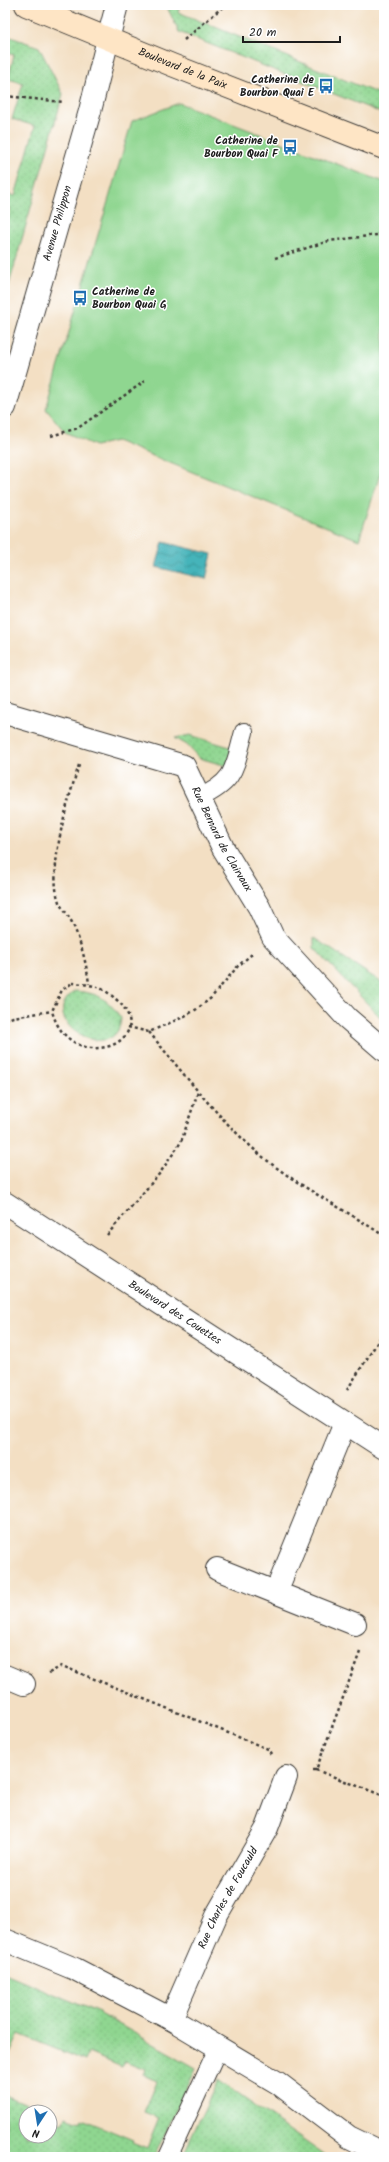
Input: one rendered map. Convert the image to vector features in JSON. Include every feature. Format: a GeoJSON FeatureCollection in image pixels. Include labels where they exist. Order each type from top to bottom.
{"type":"FeatureCollection","features":[{"type":"Feature","properties":{"kind":"main road","name":"Boulevard de la Paix"},"geometry":{"type":"LineString","coordinates":[[26,5],[172,65],[384,148]]}},
{"type":"Feature","properties":{"kind":"street","name":"Avenue Philippon"},"geometry":{"type":"LineString","coordinates":[[5,407],[90,111],[117,5]]}},
{"type":"Feature","properties":{"kind":"street","name":"Rue Bernard de Clairvaux"},"geometry":{"type":"LineString","coordinates":[[5,713],[184,766],[223,848],[259,907],[273,937],[347,1018],[384,1050]]}},
{"type":"Feature","properties":{"kind":"street","name":"Boulevard des Couettes"},"geometry":{"type":"LineString","coordinates":[[5,1203],[384,1448]]}},
{"type":"Feature","properties":{"kind":"street"},"geometry":{"type":"LineString","coordinates":[[276,1592],[338,1419]]}},
{"type":"Feature","properties":{"kind":"street"},"geometry":{"type":"LineString","coordinates":[[217,1569],[355,1624]]}},
{"type":"Feature","properties":{"kind":"street","name":"Rue Charles de Foucauld"},"geometry":{"type":"LineString","coordinates":[[171,2019],[216,1916],[267,1828],[286,1777]]}},
{"type":"Feature","properties":{"kind":"street"},"geometry":{"type":"LineString","coordinates":[[5,1940],[75,1969],[219,2046],[278,2083],[349,2137],[384,2154]]}},
{"type":"Feature","properties":{"kind":"lane"},"geometry":{"type":"LineString","coordinates":[[199,798],[217,789],[226,782],[234,768],[244,732]]}},
{"type":"Feature","properties":{"kind":"lane"},"geometry":{"type":"LineString","coordinates":[[168,2157],[219,2046]]}},
{"type":"Feature","properties":{"kind":"path"},"geometry":{"type":"LineString","coordinates":[[172,65],[180,42],[224,5]]}},
{"type":"Feature","properties":{"kind":"path"},"geometry":{"type":"LineString","coordinates":[[5,96],[60,101],[90,111]]}},
{"type":"Feature","properties":{"kind":"path"},"geometry":{"type":"LineString","coordinates":[[274,258],[329,241],[384,234]]}},
{"type":"Feature","properties":{"kind":"path"},"geometry":{"type":"LineString","coordinates":[[51,436],[78,428],[145,381]]}},
{"type":"Feature","properties":{"kind":"path"},"geometry":{"type":"LineString","coordinates":[[84,736],[82,755],[73,785],[63,829],[54,879],[60,902],[70,918],[88,966],[89,984]]}},
{"type":"Feature","properties":{"kind":"path"},"geometry":{"type":"LineString","coordinates":[[128,1027],[149,1032],[181,1018],[211,998],[238,966],[273,937]]}},
{"type":"Feature","properties":{"kind":"path"},"geometry":{"type":"LineString","coordinates":[[72,983],[89,984],[107,991],[123,1007],[129,1016],[128,1027],[122,1040],[113,1046],[99,1049],[86,1048],[76,1043],[61,1028],[55,1020],[52,1010],[62,990],[72,983]]}},
{"type":"Feature","properties":{"kind":"path"},"geometry":{"type":"LineString","coordinates":[[5,1020],[52,1010]]}},
{"type":"Feature","properties":{"kind":"path"},"geometry":{"type":"LineString","coordinates":[[149,1032],[198,1092],[256,1152],[296,1182],[383,1235]]}},
{"type":"Feature","properties":{"kind":"path"},"geometry":{"type":"LineString","coordinates":[[89,1257],[160,1173],[181,1142],[198,1092]]}},
{"type":"Feature","properties":{"kind":"path"},"geometry":{"type":"LineString","coordinates":[[338,1419],[384,1332]]}},
{"type":"Feature","properties":{"kind":"path"},"geometry":{"type":"LineString","coordinates":[[316,1770],[364,1642],[355,1624]]}},
{"type":"Feature","properties":{"kind":"path"},"geometry":{"type":"LineString","coordinates":[[14,1680],[62,1666],[268,1749],[286,1777],[316,1770],[384,1796]]}},
{"type":"Feature","properties":{"kind":"green space"},"geometry":{"type":"Polygon","coordinates":[[[166,5],[181,5],[178,12],[384,96],[384,114],[179,32],[166,5]]]}},
{"type":"Feature","properties":{"kind":"green space"},"geometry":{"type":"Polygon","coordinates":[[[5,35],[39,47],[63,94],[5,299],[5,230],[11,208],[5,206],[5,193],[15,196],[35,126],[12,119],[23,83],[8,79],[14,55],[5,53],[5,35]]]}},
{"type":"Feature","properties":{"kind":"green space"},"geometry":{"type":"Polygon","coordinates":[[[179,103],[384,182],[384,462],[359,540],[116,441],[95,446],[65,432],[46,409],[132,121],[179,103]]]}},
{"type":"Feature","properties":{"kind":"green space"},"geometry":{"type":"Polygon","coordinates":[[[190,735],[233,748],[227,766],[199,758],[187,745],[175,738],[190,735]]]}},
{"type":"Feature","properties":{"kind":"green space"},"geometry":{"type":"Polygon","coordinates":[[[314,938],[384,984],[384,1021],[314,948],[314,938]]]}},
{"type":"Feature","properties":{"kind":"green space"},"geometry":{"type":"Polygon","coordinates":[[[75,991],[96,995],[111,1006],[121,1018],[116,1033],[106,1040],[94,1040],[80,1035],[69,1026],[63,1015],[64,1003],[75,991]]]}},
{"type":"Feature","properties":{"kind":"green space"},"geometry":{"type":"Polygon","coordinates":[[[5,1973],[99,2013],[196,2068],[154,2157],[5,2157],[5,2095],[27,2104],[18,2104],[18,2144],[58,2144],[58,2121],[63,2123],[66,2117],[80,2122],[82,2119],[133,2140],[132,2142],[147,2148],[159,2118],[144,2112],[157,2081],[143,2075],[145,2069],[125,2061],[122,2067],[88,2053],[85,2061],[19,2034],[5,2065],[5,1973]]]}},
{"type":"Feature","properties":{"kind":"green space"},"geometry":{"type":"Polygon","coordinates":[[[218,2080],[327,2157],[182,2157],[218,2080]]]}},
{"type":"Feature","properties":{"kind":"water"},"geometry":{"type":"Polygon","coordinates":[[[163,542],[212,554],[206,579],[156,567],[163,542]]]}},
{"type":"Feature","properties":{"kind":"place","name":"Catherine de Bourbon Quai E"},"geometry":{"type":"Point","coordinates":[326,86]}},
{"type":"Feature","properties":{"kind":"place","name":"Catherine de Bourbon Quai F"},"geometry":{"type":"Point","coordinates":[290,147]}},
{"type":"Feature","properties":{"kind":"place","name":"Catherine de Bourbon Quai G"},"geometry":{"type":"Point","coordinates":[80,298]}}]}
